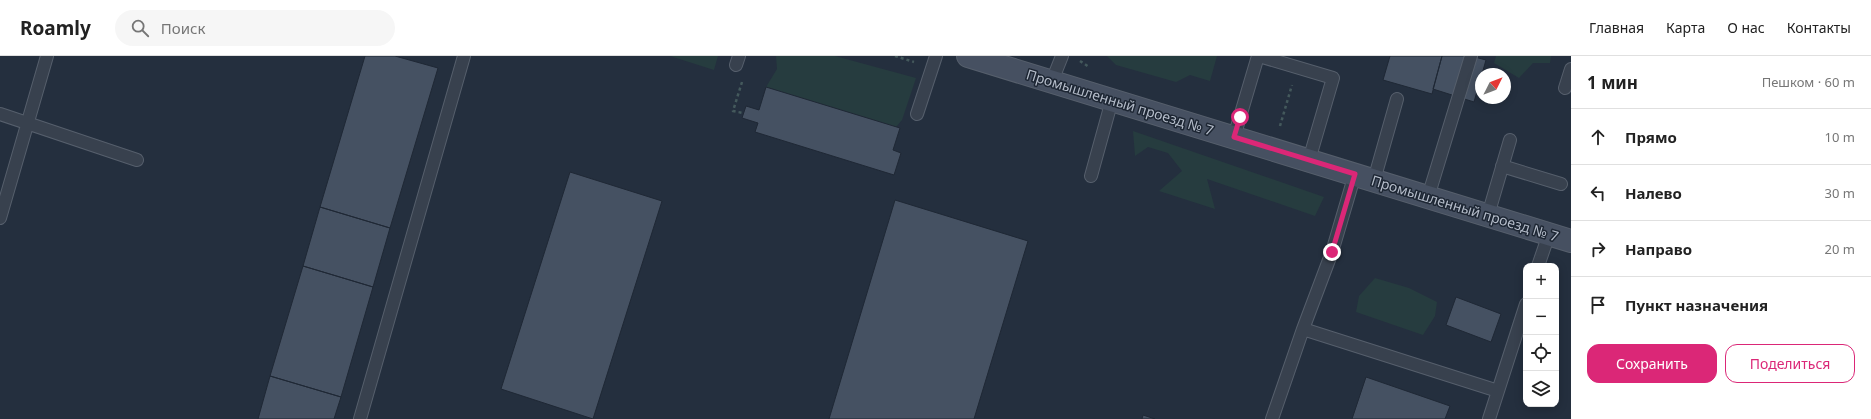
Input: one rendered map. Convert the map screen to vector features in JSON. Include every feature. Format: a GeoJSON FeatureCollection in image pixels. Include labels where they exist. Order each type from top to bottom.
{"type":"FeatureCollection","features":[{"type":"Feature","properties":{"kind":"street","name":"Промышленный проезд № 7"},"geometry":{"type":"LineString","coordinates":[[968,56],[1571,241]]}},
{"type":"Feature","properties":{"kind":"lane"},"geometry":{"type":"LineString","coordinates":[[0,218],[47,56]]}},
{"type":"Feature","properties":{"kind":"lane"},"geometry":{"type":"LineString","coordinates":[[360,419],[464,56]]}},
{"type":"Feature","properties":{"kind":"lane"},"geometry":{"type":"LineString","coordinates":[[917,114],[936,56]]}},
{"type":"Feature","properties":{"kind":"lane"},"geometry":{"type":"LineString","coordinates":[[1052,82],[1062,56]]}},
{"type":"Feature","properties":{"kind":"lane"},"geometry":{"type":"LineString","coordinates":[[1234,137],[1258,56],[1333,78],[1309,160]]}},
{"type":"Feature","properties":{"kind":"lane"},"geometry":{"type":"LineString","coordinates":[[1428,197],[1471,56]]}},
{"type":"Feature","properties":{"kind":"lane"},"geometry":{"type":"LineString","coordinates":[[1565,88],[1571,69]]}},
{"type":"Feature","properties":{"kind":"lane"},"geometry":{"type":"LineString","coordinates":[[1272,419],[1303,329],[1332,252],[1397,99]]}},
{"type":"Feature","properties":{"kind":"lane"},"geometry":{"type":"LineString","coordinates":[[1090,176],[1112,100]]}},
{"type":"Feature","properties":{"kind":"lane"},"geometry":{"type":"LineString","coordinates":[[0,114],[28,122],[136,160]]}},
{"type":"Feature","properties":{"kind":"lane"},"geometry":{"type":"LineString","coordinates":[[1488,215],[1510,140]]}},
{"type":"Feature","properties":{"kind":"lane"},"geometry":{"type":"LineString","coordinates":[[1502,166],[1561,184]]}},
{"type":"Feature","properties":{"kind":"lane"},"geometry":{"type":"LineString","coordinates":[[1539,263],[1548,234]]}},
{"type":"Feature","properties":{"kind":"lane"},"geometry":{"type":"LineString","coordinates":[[1489,419],[1523,313]]}},
{"type":"Feature","properties":{"kind":"lane"},"geometry":{"type":"LineString","coordinates":[[1303,329],[1498,390]]}},
{"type":"Feature","properties":{"kind":"path"},"geometry":{"type":"LineString","coordinates":[[738,60],[743,80],[733,111],[743,113]]}},
{"type":"Feature","properties":{"kind":"path"},"geometry":{"type":"LineString","coordinates":[[1280,129],[1297,68]]}},
{"type":"Feature","properties":{"kind":"green space"},"geometry":{"type":"Polygon","coordinates":[[[670,56],[718,56],[714,70],[670,56]]]}},
{"type":"Feature","properties":{"kind":"green space"},"geometry":{"type":"Polygon","coordinates":[[[776,56],[835,56],[916,78],[902,120],[896,127],[766,87],[777,69],[776,56]]]}},
{"type":"Feature","properties":{"kind":"green space"},"geometry":{"type":"Polygon","coordinates":[[[1107,56],[1217,56],[1210,81],[1190,75],[1176,82],[1116,65],[1107,56]]]}},
{"type":"Feature","properties":{"kind":"green space"},"geometry":{"type":"Polygon","coordinates":[[[1496,56],[1551,56],[1550,63],[1533,63],[1519,78],[1511,73],[1511,68],[1502,68],[1494,63],[1496,56]]]}},
{"type":"Feature","properties":{"kind":"green space"},"geometry":{"type":"Polygon","coordinates":[[[1133,131],[1324,197],[1315,216],[1207,179],[1215,209],[1159,191],[1182,171],[1168,153],[1148,147],[1135,156],[1133,131]]]}},
{"type":"Feature","properties":{"kind":"green space"},"geometry":{"type":"Polygon","coordinates":[[[1375,278],[1409,288],[1437,302],[1435,316],[1423,335],[1356,312],[1359,296],[1375,278]]]}},
{"type":"Feature","properties":{"kind":"building"},"geometry":{"type":"Polygon","coordinates":[[[365,56],[395,56],[438,68],[390,228],[320,207],[365,56]]]}},
{"type":"Feature","properties":{"kind":"building"},"geometry":{"type":"Polygon","coordinates":[[[1390,56],[1442,56],[1432,94],[1383,80],[1390,56]]]}},
{"type":"Feature","properties":{"kind":"building"},"geometry":{"type":"Polygon","coordinates":[[[1442,56],[1471,56],[1486,60],[1484,68],[1475,68],[1474,102],[1433,89],[1442,56]]]}},
{"type":"Feature","properties":{"kind":"building"},"geometry":{"type":"Polygon","coordinates":[[[766,87],[900,128],[893,150],[901,153],[894,175],[755,132],[758,123],[742,118],[746,106],[759,110],[766,87]]]}},
{"type":"Feature","properties":{"kind":"building"},"geometry":{"type":"Polygon","coordinates":[[[570,172],[662,201],[593,419],[501,389],[570,172]]]}},
{"type":"Feature","properties":{"kind":"building"},"geometry":{"type":"Polygon","coordinates":[[[895,200],[1028,241],[974,419],[829,419],[895,200]]]}},
{"type":"Feature","properties":{"kind":"building"},"geometry":{"type":"Polygon","coordinates":[[[320,207],[390,228],[373,287],[303,266],[320,207]]]}},
{"type":"Feature","properties":{"kind":"building"},"geometry":{"type":"Polygon","coordinates":[[[303,266],[373,287],[341,397],[270,376],[303,266]]]}},
{"type":"Feature","properties":{"kind":"building"},"geometry":{"type":"Polygon","coordinates":[[[1456,297],[1501,314],[1491,342],[1446,325],[1456,297]]]}},
{"type":"Feature","properties":{"kind":"building"},"geometry":{"type":"Polygon","coordinates":[[[270,376],[341,397],[334,419],[258,419],[270,376]]]}},
{"type":"Feature","properties":{"kind":"building"},"geometry":{"type":"Polygon","coordinates":[[[1366,377],[1450,406],[1445,419],[1352,419],[1366,377]]]}},
{"type":"Feature","properties":{"kind":"building"},"geometry":{"type":"Polygon","coordinates":[[[1143,415],[1155,419],[1142,419],[1143,415]]]}},
{"type":"Feature","properties":{"kind":"route"},"geometry":{"type":"LineString","coordinates":[[1240,117],[1234,137],[1355,174],[1332,252]]}}]}
